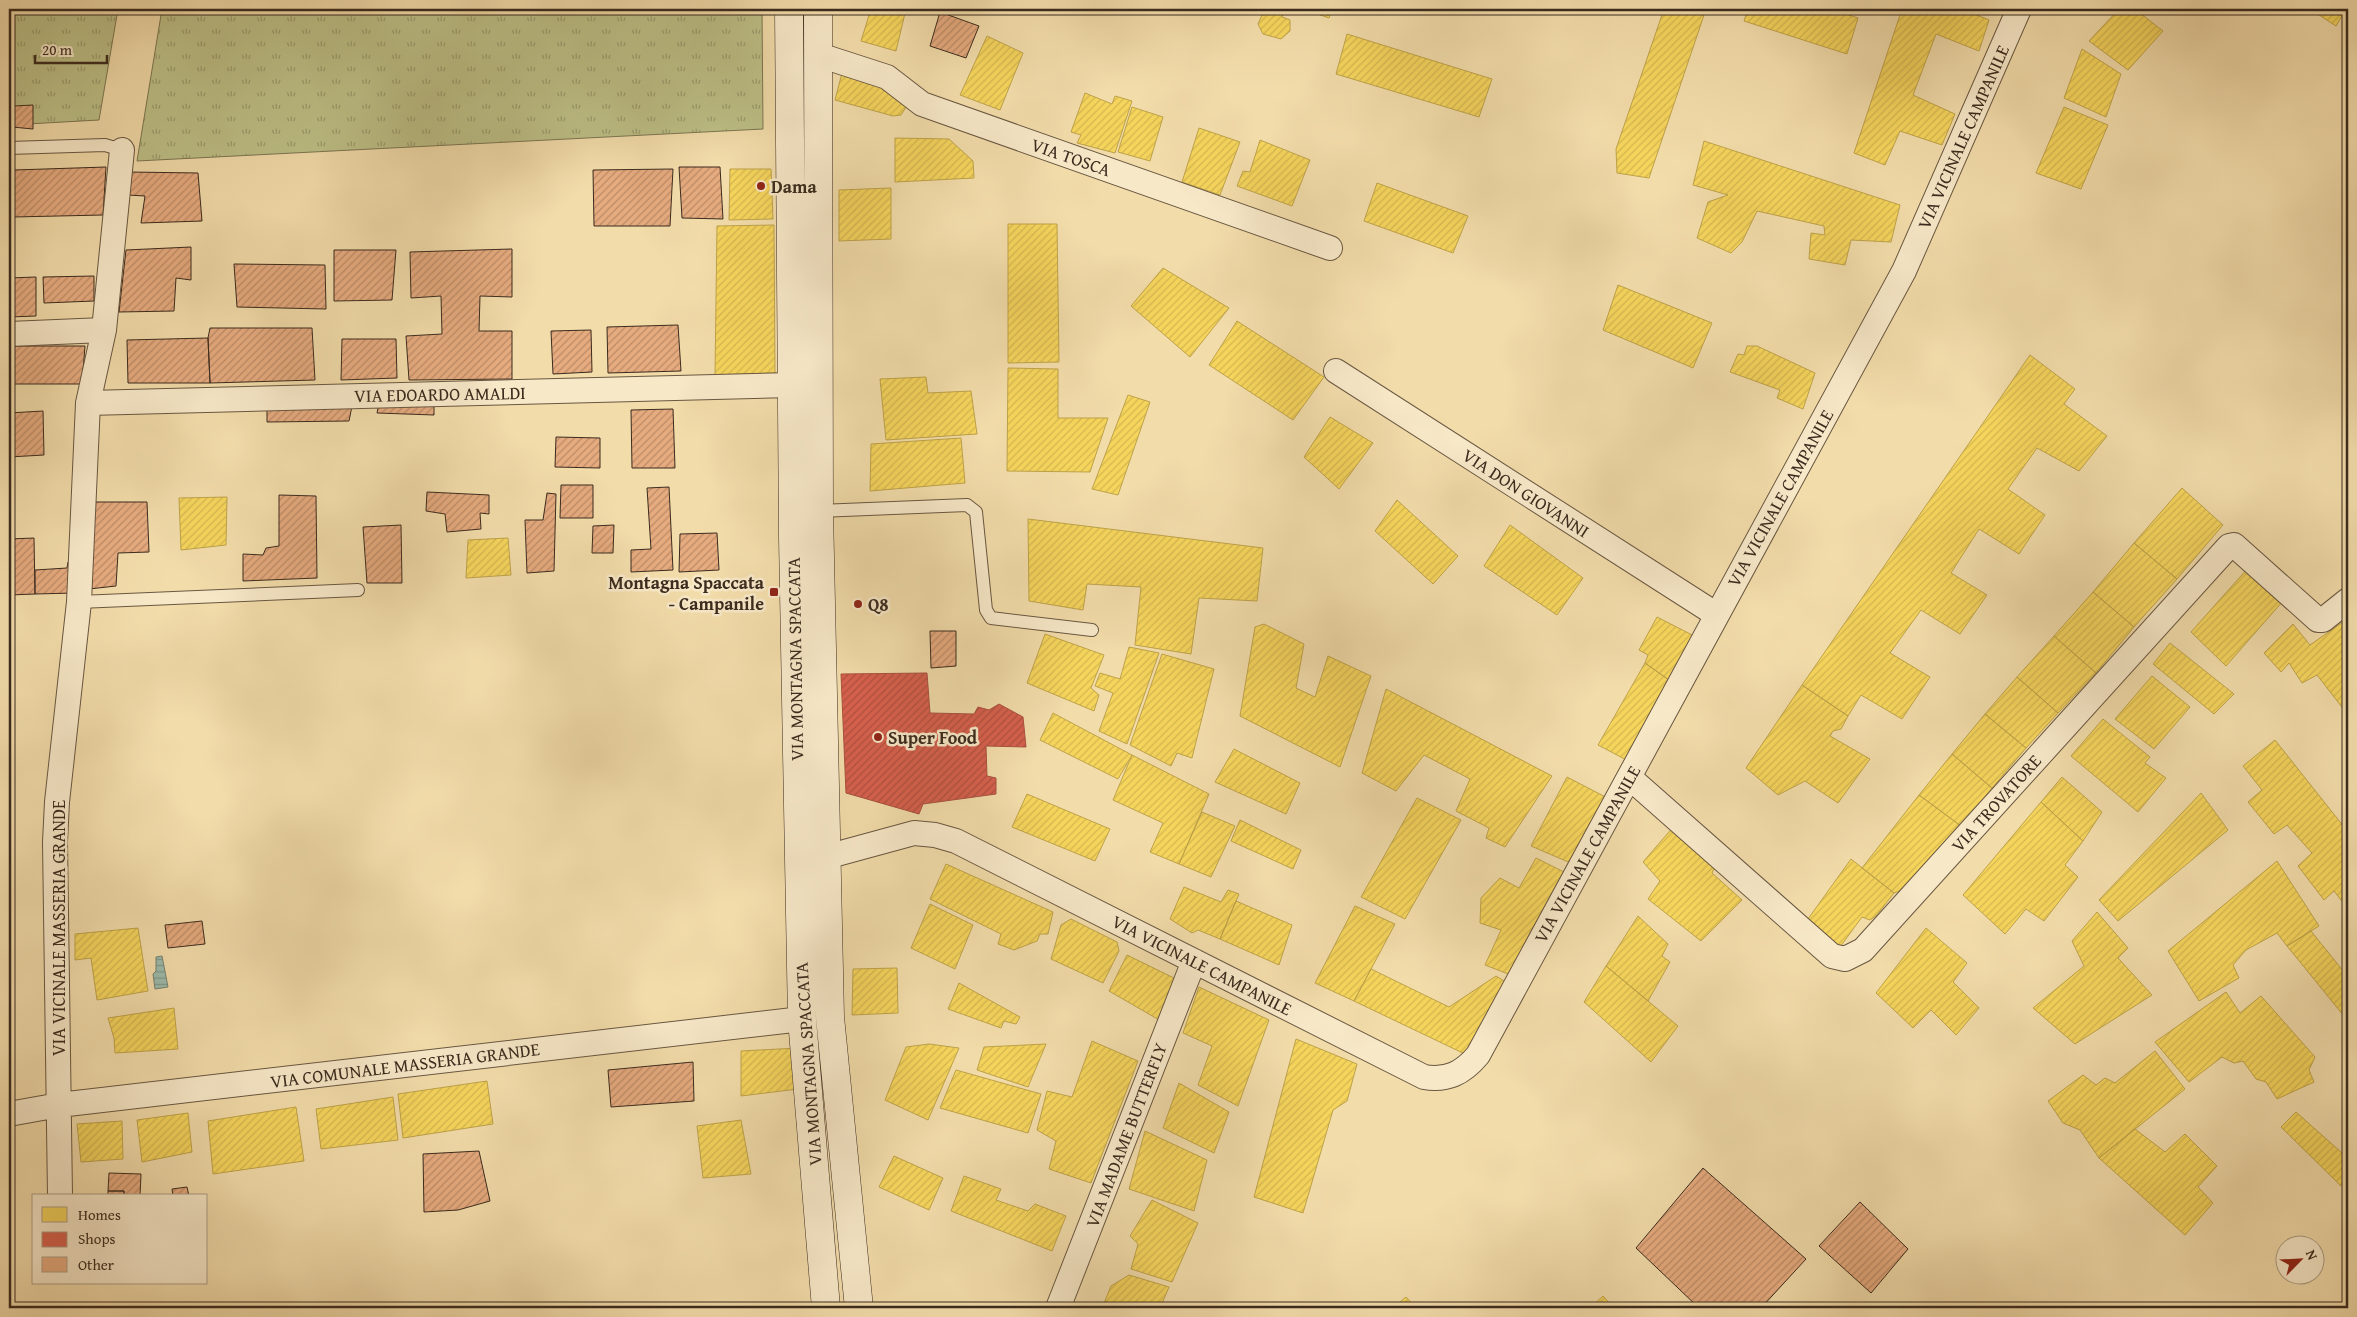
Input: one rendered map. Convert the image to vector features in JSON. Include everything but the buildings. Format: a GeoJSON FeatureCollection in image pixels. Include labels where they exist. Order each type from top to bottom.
{"type":"FeatureCollection","features":[{"type":"Feature","properties":{"kind":"main road","name":"VIA MONTAGNA SPACCATA"},"geometry":{"type":"LineString","coordinates":[[789,9],[792,385],[802,1020],[826,1308]]}},
{"type":"Feature","properties":{"kind":"main road","name":"VIA MONTAGNA SPACCATA"},"geometry":{"type":"LineString","coordinates":[[818,9],[819,511],[830,1016],[859,1308]]}},
{"type":"Feature","properties":{"kind":"street","name":"VIA VICINALE CAMPANILE"},"geometry":{"type":"LineString","coordinates":[[826,857],[914,833],[935,835],[956,841],[1424,1078],[1447,1078],[1460,1073],[1478,1055],[1904,271],[2019,9]]}},
{"type":"Feature","properties":{"kind":"street","name":"VIA TOSCA"},"geometry":{"type":"LineString","coordinates":[[819,55],[887,76],[922,104],[1330,248]]}},
{"type":"Feature","properties":{"kind":"street","name":"VIA VICINALE MASSERIA GRANDE"},"geometry":{"type":"LineString","coordinates":[[60,1194],[55,842],[57,802],[79,602],[88,403],[104,330],[122,150]]}},
{"type":"Feature","properties":{"kind":"street"},"geometry":{"type":"LineString","coordinates":[[9,334],[104,330]]}},
{"type":"Feature","properties":{"kind":"street","name":"VIA DON GIOVANNI"},"geometry":{"type":"LineString","coordinates":[[1336,371],[1717,615]]}},
{"type":"Feature","properties":{"kind":"street","name":"VIA EDOARDO AMALDI"},"geometry":{"type":"LineString","coordinates":[[88,403],[792,385]]}},
{"type":"Feature","properties":{"kind":"street","name":"VIA TROVATORE"},"geometry":{"type":"LineString","coordinates":[[1629,777],[1832,956],[1845,959],[1863,950],[1870,943],[2228,546],[2234,545],[2318,620],[2322,620],[2348,600]]}},
{"type":"Feature","properties":{"kind":"street","name":"VIA MADAME BUTTERFLY"},"geometry":{"type":"LineString","coordinates":[[1058,1308],[1194,962]]}},
{"type":"Feature","properties":{"kind":"street","name":"VIA COMUNALE MASSERIA GRANDE"},"geometry":{"type":"LineString","coordinates":[[9,1114],[59,1105],[802,1020]]}},
{"type":"Feature","properties":{"kind":"lane","name":"VIA VICINALE MASSERIA GRANDE"},"geometry":{"type":"LineString","coordinates":[[9,148],[105,144],[122,150]]}},
{"type":"Feature","properties":{"kind":"lane"},"geometry":{"type":"LineString","coordinates":[[819,511],[967,505],[976,512],[986,610],[990,618],[1092,630]]}},
{"type":"Feature","properties":{"kind":"lane"},"geometry":{"type":"LineString","coordinates":[[79,602],[358,590]]}},
{"type":"Feature","properties":{"kind":"green space"},"geometry":{"type":"Polygon","coordinates":[[[9,9],[118,9],[99,120],[9,125],[9,9]]]}},
{"type":"Feature","properties":{"kind":"green space"},"geometry":{"type":"Polygon","coordinates":[[[162,9],[762,9],[763,129],[137,161],[162,9]]]}},
{"type":"Feature","properties":{"kind":"shaded area"},"geometry":{"type":"Polygon","coordinates":[[[162,956],[168,987],[155,989],[153,974],[156,971],[156,957],[162,956]]]}},
{"type":"Feature","properties":{"kind":"place","name":"Dama"},"geometry":{"type":"Point","coordinates":[761,186]}},
{"type":"Feature","properties":{"kind":"place","name":"Montagna Spaccata - Campanile"},"geometry":{"type":"Point","coordinates":[774,592]}},
{"type":"Feature","properties":{"kind":"place","name":"Q8"},"geometry":{"type":"Point","coordinates":[858,604]}},
{"type":"Feature","properties":{"kind":"place","name":"Super Food"},"geometry":{"type":"Point","coordinates":[878,737]}}]}
